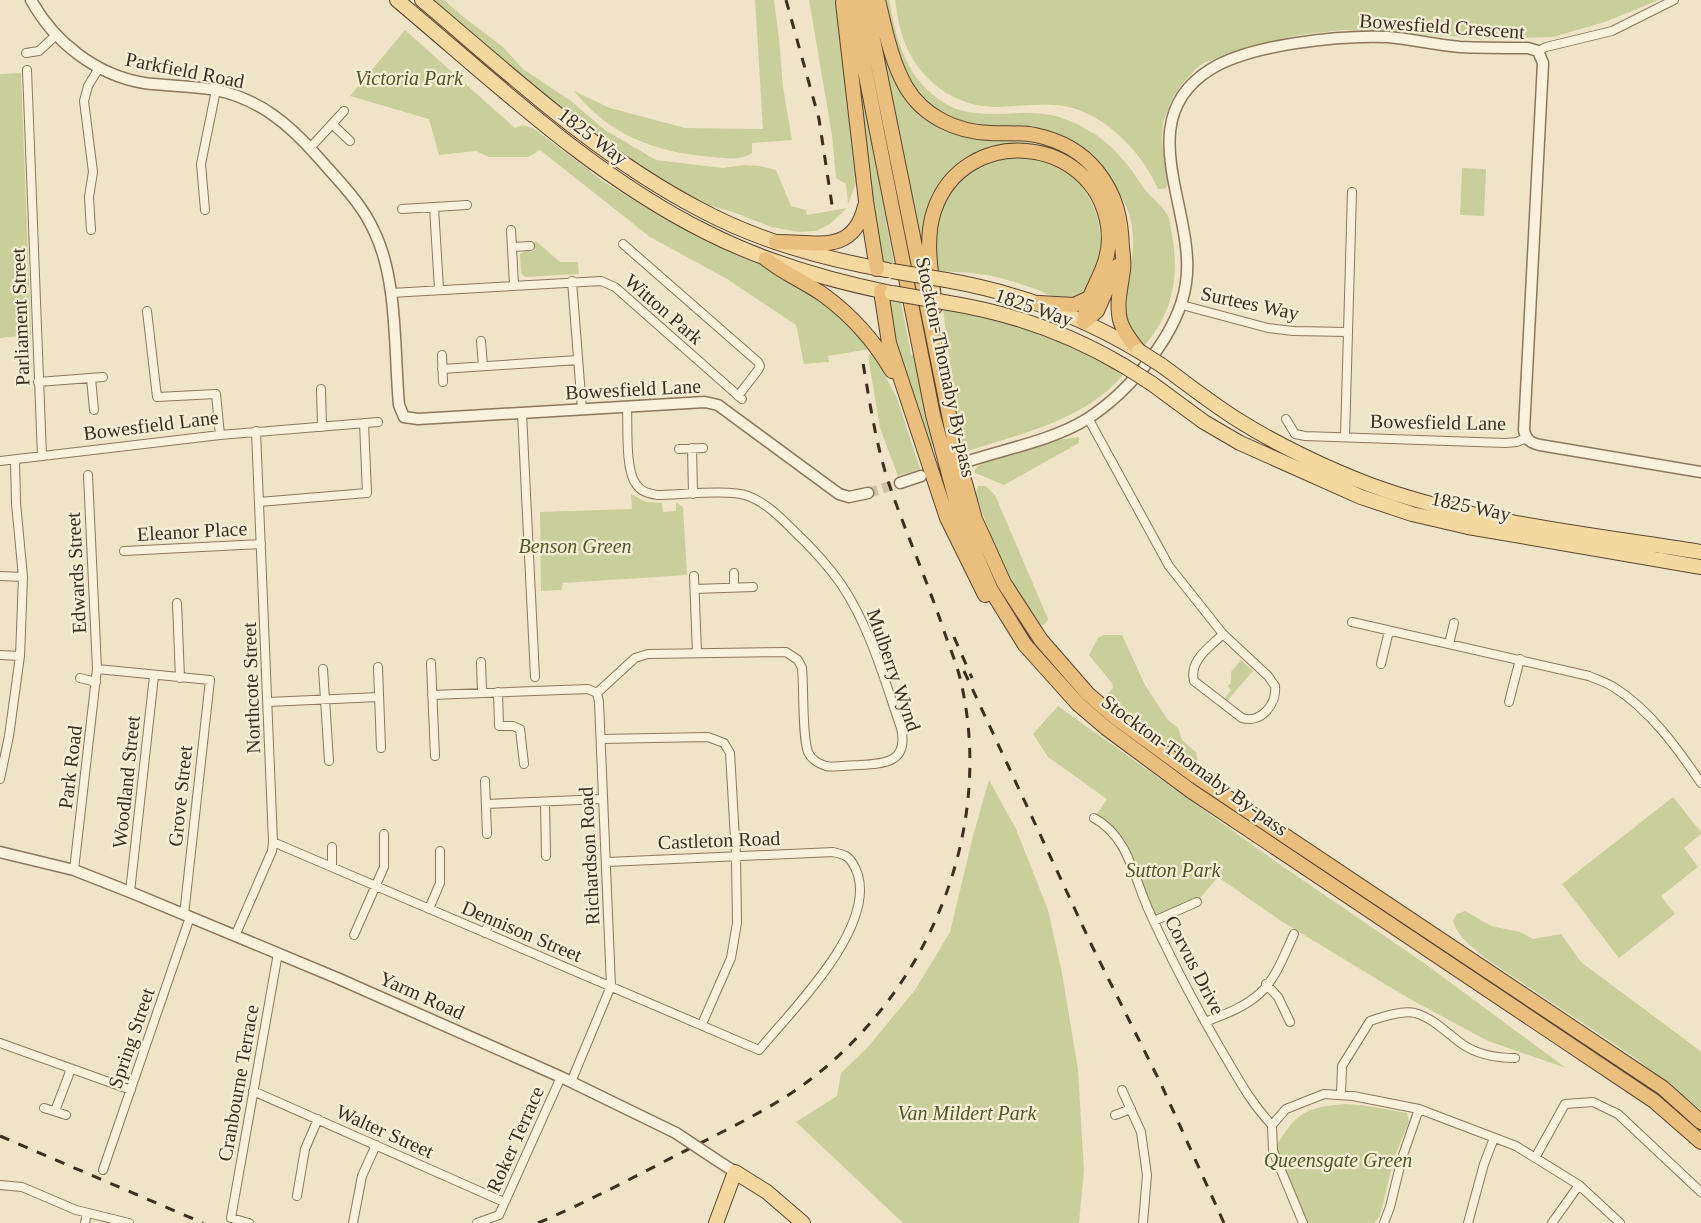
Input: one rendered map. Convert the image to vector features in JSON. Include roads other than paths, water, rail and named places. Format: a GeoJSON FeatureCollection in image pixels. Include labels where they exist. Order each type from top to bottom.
{"type":"FeatureCollection","features":[{"type":"Feature","properties":{"kind":"highway"},"geometry":{"type":"LineString","coordinates":[[843,0],[866,201],[877,269]]}},
{"type":"Feature","properties":{"kind":"highway","name":"Stockton-Thornaby By-pass"},"geometry":{"type":"LineString","coordinates":[[851,0],[933,415],[962,523],[991,590],[1025,645],[1078,704],[1106,728],[1191,791],[1654,1101],[1701,1142]]}},
{"type":"Feature","properties":{"kind":"highway","name":"Stockton-Thornaby By-pass"},"geometry":{"type":"LineString","coordinates":[[865,0],[957,454],[975,519],[1004,583],[1041,640],[1088,694],[1115,717],[1197,777],[1663,1088],[1701,1122]]}},
{"type":"Feature","properties":{"kind":"highway"},"geometry":{"type":"LineString","coordinates":[[878,0],[900,76],[916,101],[936,117],[959,129],[1034,135],[1067,146],[1096,169],[1115,200],[1122,226],[1124,269],[1119,298],[1120,320],[1123,329],[1139,351]]}},
{"type":"Feature","properties":{"kind":"highway"},"geometry":{"type":"LineString","coordinates":[[941,377],[929,245],[931,220],[946,187],[963,169],[974,162],[1002,152],[1033,151],[1057,158],[1077,171],[1097,195],[1104,212],[1108,237],[1106,261],[1085,306],[1084,322]]}},
{"type":"Feature","properties":{"kind":"highway"},"geometry":{"type":"LineString","coordinates":[[776,242],[799,241],[814,245],[829,244],[843,238],[855,228],[863,216],[866,201]]}},
{"type":"Feature","properties":{"kind":"highway"},"geometry":{"type":"LineString","coordinates":[[1084,322],[1097,311],[1111,284],[1122,247]]}},
{"type":"Feature","properties":{"kind":"highway"},"geometry":{"type":"LineString","coordinates":[[766,259],[780,270],[824,295],[844,312],[879,350],[905,394]]}},
{"type":"Feature","properties":{"kind":"highway"},"geometry":{"type":"LineString","coordinates":[[887,292],[889,343],[946,518],[980,587],[1005,627],[1025,645]]}},
{"type":"Feature","properties":{"kind":"highway"},"geometry":{"type":"LineString","coordinates":[[1039,303],[1074,305],[1089,298]]}},
{"type":"Feature","properties":{"kind":"main road","name":"1825 Way"},"geometry":{"type":"LineString","coordinates":[[397,0],[571,147],[630,188],[705,232],[766,259],[830,280],[985,310],[1031,323],[1074,340],[1124,366],[1204,422],[1240,443],[1361,497],[1412,514],[1468,527],[1701,567]]}},
{"type":"Feature","properties":{"kind":"main road","name":"1825 Way"},"geometry":{"type":"LineString","coordinates":[[422,0],[577,130],[619,160],[702,211],[776,242],[823,256],[877,269],[980,287],[1039,303],[1084,322],[1139,351],[1241,422],[1291,449],[1366,484],[1414,500],[1468,513],[1701,552]]}},
{"type":"Feature","properties":{"kind":"main road"},"geometry":{"type":"LineString","coordinates":[[877,269],[887,292]]}},
{"type":"Feature","properties":{"kind":"main road"},"geometry":{"type":"LineString","coordinates":[[1074,340],[1084,322]]}},
{"type":"Feature","properties":{"kind":"main road"},"geometry":{"type":"LineString","coordinates":[[716,1223],[735,1172]]}},
{"type":"Feature","properties":{"kind":"main road","name":"Yarm Road"},"geometry":{"type":"LineString","coordinates":[[735,1172],[767,1192],[803,1223]]}},
{"type":"Feature","properties":{"kind":"street","name":"Parkfield Road"},"geometry":{"type":"LineString","coordinates":[[31,0],[56,35],[99,68],[125,79],[144,83],[216,90],[242,98],[267,110],[288,126],[310,148],[354,198],[368,219],[383,253],[391,292],[399,405],[404,417]]}},
{"type":"Feature","properties":{"kind":"street","name":"Bowesfield Crescent"},"geometry":{"type":"LineString","coordinates":[[1088,418],[1121,391],[1146,363],[1173,326],[1182,305],[1187,282],[1187,260],[1171,170],[1168,133],[1184,93],[1212,68],[1270,48],[1311,41],[1362,37],[1460,47],[1528,48],[1538,51],[1612,31],[1674,0]]}},
{"type":"Feature","properties":{"kind":"street"},"geometry":{"type":"LineString","coordinates":[[26,52],[39,51],[56,35]]}},
{"type":"Feature","properties":{"kind":"street","name":"Bowesfield Crescent"},"geometry":{"type":"LineString","coordinates":[[1526,438],[1525,419],[1543,63],[1538,51]]}},
{"type":"Feature","properties":{"kind":"street"},"geometry":{"type":"LineString","coordinates":[[91,230],[89,197],[93,172],[84,101],[87,86],[99,68]]}},
{"type":"Feature","properties":{"kind":"street","name":"Parliament Street"},"geometry":{"type":"LineString","coordinates":[[27,70],[42,456]]}},
{"type":"Feature","properties":{"kind":"street"},"geometry":{"type":"LineString","coordinates":[[205,210],[201,164],[216,90]]}},
{"type":"Feature","properties":{"kind":"street"},"geometry":{"type":"LineString","coordinates":[[310,148],[344,111]]}},
{"type":"Feature","properties":{"kind":"street"},"geometry":{"type":"LineString","coordinates":[[333,125],[350,141]]}},
{"type":"Feature","properties":{"kind":"street"},"geometry":{"type":"LineString","coordinates":[[1345,437],[1352,192]]}},
{"type":"Feature","properties":{"kind":"street"},"geometry":{"type":"LineString","coordinates":[[402,209],[467,205]]}},
{"type":"Feature","properties":{"kind":"street"},"geometry":{"type":"LineString","coordinates":[[434,207],[439,289]]}},
{"type":"Feature","properties":{"kind":"street"},"geometry":{"type":"LineString","coordinates":[[511,230],[514,285]]}},
{"type":"Feature","properties":{"kind":"street","name":"Witton Park"},"geometry":{"type":"LineString","coordinates":[[391,292],[601,281],[615,287],[740,397],[759,370],[758,362],[623,244]]}},
{"type":"Feature","properties":{"kind":"street"},"geometry":{"type":"LineString","coordinates":[[512,247],[530,246]]}},
{"type":"Feature","properties":{"kind":"street"},"geometry":{"type":"LineString","coordinates":[[573,281],[582,409]]}},
{"type":"Feature","properties":{"kind":"street","name":"Surtees Way"},"geometry":{"type":"LineString","coordinates":[[1182,305],[1268,328],[1348,332]]}},
{"type":"Feature","properties":{"kind":"street"},"geometry":{"type":"LineString","coordinates":[[147,311],[157,397],[216,394],[220,435]]}},
{"type":"Feature","properties":{"kind":"street"},"geometry":{"type":"LineString","coordinates":[[482,341],[483,366]]}},
{"type":"Feature","properties":{"kind":"street"},"geometry":{"type":"LineString","coordinates":[[442,355],[443,382]]}},
{"type":"Feature","properties":{"kind":"street"},"geometry":{"type":"LineString","coordinates":[[442,369],[578,360]]}},
{"type":"Feature","properties":{"kind":"street"},"geometry":{"type":"LineString","coordinates":[[38,382],[103,377]]}},
{"type":"Feature","properties":{"kind":"street"},"geometry":{"type":"LineString","coordinates":[[91,378],[94,411]]}},
{"type":"Feature","properties":{"kind":"street"},"geometry":{"type":"LineString","coordinates":[[321,389],[322,427]]}},
{"type":"Feature","properties":{"kind":"street","name":"Bowesfield Lane"},"geometry":{"type":"LineString","coordinates":[[404,417],[418,419],[705,402],[718,405],[839,494],[849,497],[868,493]]}},
{"type":"Feature","properties":{"kind":"street","name":"Mulberry Wynd"},"geometry":{"type":"LineString","coordinates":[[597,693],[635,658],[648,654],[777,650],[792,654],[802,668],[806,744],[808,752],[818,763],[825,766],[884,764],[897,755],[902,747],[901,728],[862,622],[846,592],[826,564],[796,533],[750,496],[735,493],[657,495],[646,493],[634,483],[630,467],[627,407]]}},
{"type":"Feature","properties":{"kind":"street"},"geometry":{"type":"LineString","coordinates":[[522,413],[535,676]]}},
{"type":"Feature","properties":{"kind":"street"},"geometry":{"type":"LineString","coordinates":[[972,460],[1064,431],[1088,418],[1168,566],[1223,634],[1268,676],[1275,686],[1273,702],[1260,717],[1250,720],[1242,718],[1194,681],[1192,671],[1195,662],[1223,634]]}},
{"type":"Feature","properties":{"kind":"street","name":"Bowesfield Lane"},"geometry":{"type":"LineString","coordinates":[[1286,419],[1295,434],[1305,436],[1505,443],[1517,442],[1526,438],[1531,443],[1540,445],[1701,472]]}},
{"type":"Feature","properties":{"kind":"street","name":"Bowesfield Lane"},"geometry":{"type":"LineString","coordinates":[[0,461],[256,431],[378,422]]}},
{"type":"Feature","properties":{"kind":"street"},"geometry":{"type":"LineString","coordinates":[[259,502],[367,493],[364,423]]}},
{"type":"Feature","properties":{"kind":"street","name":"Northcote Street"},"geometry":{"type":"LineString","coordinates":[[235,936],[272,851],[273,842],[256,431]]}},
{"type":"Feature","properties":{"kind":"street"},"geometry":{"type":"LineString","coordinates":[[692,448],[693,494]]}},
{"type":"Feature","properties":{"kind":"street"},"geometry":{"type":"LineString","coordinates":[[679,449],[703,448]]}},
{"type":"Feature","properties":{"kind":"street"},"geometry":{"type":"LineString","coordinates":[[0,779],[4,736],[20,656],[23,577],[16,504],[15,460]]}},
{"type":"Feature","properties":{"kind":"street","name":"Edwards Street"},"geometry":{"type":"LineString","coordinates":[[88,475],[97,669]]}},
{"type":"Feature","properties":{"kind":"street"},"geometry":{"type":"LineString","coordinates":[[900,483],[921,476]]}},
{"type":"Feature","properties":{"kind":"street","name":"Eleanor Place"},"geometry":{"type":"LineString","coordinates":[[124,551],[261,544]]}},
{"type":"Feature","properties":{"kind":"street"},"geometry":{"type":"LineString","coordinates":[[734,573],[734,587]]}},
{"type":"Feature","properties":{"kind":"street"},"geometry":{"type":"LineString","coordinates":[[0,576],[23,577]]}},
{"type":"Feature","properties":{"kind":"street"},"geometry":{"type":"LineString","coordinates":[[694,576],[697,653]]}},
{"type":"Feature","properties":{"kind":"street"},"geometry":{"type":"LineString","coordinates":[[694,589],[753,587]]}},
{"type":"Feature","properties":{"kind":"street"},"geometry":{"type":"LineString","coordinates":[[97,669],[180,678],[177,603]]}},
{"type":"Feature","properties":{"kind":"street"},"geometry":{"type":"LineString","coordinates":[[1352,622],[1589,676],[1615,687],[1652,720],[1677,748],[1701,783]]}},
{"type":"Feature","properties":{"kind":"street"},"geometry":{"type":"LineString","coordinates":[[1449,644],[1454,623]]}},
{"type":"Feature","properties":{"kind":"street"},"geometry":{"type":"LineString","coordinates":[[1381,664],[1389,631]]}},
{"type":"Feature","properties":{"kind":"street"},"geometry":{"type":"LineString","coordinates":[[0,655],[20,656]]}},
{"type":"Feature","properties":{"kind":"street"},"geometry":{"type":"LineString","coordinates":[[1509,702],[1520,659]]}},
{"type":"Feature","properties":{"kind":"street"},"geometry":{"type":"LineString","coordinates":[[481,662],[482,692]]}},
{"type":"Feature","properties":{"kind":"street"},"geometry":{"type":"LineString","coordinates":[[431,663],[435,756]]}},
{"type":"Feature","properties":{"kind":"street"},"geometry":{"type":"LineString","coordinates":[[378,667],[381,748]]}},
{"type":"Feature","properties":{"kind":"street","name":"Park Road"},"geometry":{"type":"LineString","coordinates":[[74,870],[97,669]]}},
{"type":"Feature","properties":{"kind":"street"},"geometry":{"type":"LineString","coordinates":[[323,669],[329,761]]}},
{"type":"Feature","properties":{"kind":"street","name":"Woodland Street"},"geometry":{"type":"LineString","coordinates":[[130,892],[154,676]]}},
{"type":"Feature","properties":{"kind":"street"},"geometry":{"type":"LineString","coordinates":[[80,678],[96,682]]}},
{"type":"Feature","properties":{"kind":"street","name":"Grove Street"},"geometry":{"type":"LineString","coordinates":[[180,678],[210,680],[187,916]]}},
{"type":"Feature","properties":{"kind":"street"},"geometry":{"type":"LineString","coordinates":[[432,694],[588,689],[597,693]]}},
{"type":"Feature","properties":{"kind":"street"},"geometry":{"type":"LineString","coordinates":[[498,692],[500,726],[513,726],[520,729],[524,764]]}},
{"type":"Feature","properties":{"kind":"street","name":"Richardson Road"},"geometry":{"type":"LineString","coordinates":[[566,1079],[611,986],[607,862],[597,693]]}},
{"type":"Feature","properties":{"kind":"street"},"geometry":{"type":"LineString","coordinates":[[268,702],[379,697]]}},
{"type":"Feature","properties":{"kind":"street"},"geometry":{"type":"LineString","coordinates":[[601,739],[708,738],[724,743],[730,753],[737,923],[731,958],[702,1024]]}},
{"type":"Feature","properties":{"kind":"street"},"geometry":{"type":"LineString","coordinates":[[485,782],[487,834]]}},
{"type":"Feature","properties":{"kind":"street"},"geometry":{"type":"LineString","coordinates":[[486,804],[603,799]]}},
{"type":"Feature","properties":{"kind":"street"},"geometry":{"type":"LineString","coordinates":[[545,802],[546,856]]}},
{"type":"Feature","properties":{"kind":"street","name":"Corvus Drive"},"geometry":{"type":"LineString","coordinates":[[1094,818],[1104,823],[1121,842],[1154,921],[1205,1022],[1254,1107],[1272,1125]]}},
{"type":"Feature","properties":{"kind":"street"},"geometry":{"type":"LineString","coordinates":[[354,935],[384,867],[384,834]]}},
{"type":"Feature","properties":{"kind":"street","name":"Dennison Street"},"geometry":{"type":"LineString","coordinates":[[273,842],[759,1050]]}},
{"type":"Feature","properties":{"kind":"street"},"geometry":{"type":"LineString","coordinates":[[332,847],[332,866]]}},
{"type":"Feature","properties":{"kind":"street"},"geometry":{"type":"LineString","coordinates":[[429,909],[440,883],[440,851]]}},
{"type":"Feature","properties":{"kind":"street","name":"Yarm Road"},"geometry":{"type":"LineString","coordinates":[[0,852],[74,870],[278,953],[566,1079],[676,1133],[735,1172]]}},
{"type":"Feature","properties":{"kind":"street","name":"Castleton Road"},"geometry":{"type":"LineString","coordinates":[[607,862],[833,852],[847,857],[856,869],[862,887],[856,916],[829,966],[759,1050]]}},
{"type":"Feature","properties":{"kind":"street"},"geometry":{"type":"LineString","coordinates":[[1154,921],[1197,902]]}},
{"type":"Feature","properties":{"kind":"street","name":"Spring Street"},"geometry":{"type":"LineString","coordinates":[[103,1170],[187,916]]}},
{"type":"Feature","properties":{"kind":"street"},"geometry":{"type":"LineString","coordinates":[[485,933],[490,920]]}},
{"type":"Feature","properties":{"kind":"street"},"geometry":{"type":"LineString","coordinates":[[1205,1022],[1230,1012],[1259,994],[1278,968],[1294,933]]}},
{"type":"Feature","properties":{"kind":"street","name":"Cranbourne Terrace"},"geometry":{"type":"LineString","coordinates":[[249,1223],[231,1218],[278,953]]}},
{"type":"Feature","properties":{"kind":"street"},"geometry":{"type":"LineString","coordinates":[[1266,984],[1278,997],[1290,1022]]}},
{"type":"Feature","properties":{"kind":"street"},"geometry":{"type":"LineString","coordinates":[[1341,1095],[1342,1066],[1370,1021],[1390,1015],[1414,1012],[1437,1024],[1464,1045],[1489,1056],[1515,1058]]}},
{"type":"Feature","properties":{"kind":"street"},"geometry":{"type":"LineString","coordinates":[[0,1043],[131,1090]]}},
{"type":"Feature","properties":{"kind":"street"},"geometry":{"type":"LineString","coordinates":[[55,1111],[71,1069]]}},
{"type":"Feature","properties":{"kind":"street","name":"Roker Terrace"},"geometry":{"type":"LineString","coordinates":[[477,1223],[499,1215],[566,1079]]}},
{"type":"Feature","properties":{"kind":"street","name":"Walter Street"},"geometry":{"type":"LineString","coordinates":[[253,1090],[504,1202]]}},
{"type":"Feature","properties":{"kind":"street"},"geometry":{"type":"LineString","coordinates":[[1122,1090],[1141,1132],[1147,1175],[1143,1223]]}},
{"type":"Feature","properties":{"kind":"street"},"geometry":{"type":"LineString","coordinates":[[1303,1223],[1273,1151],[1272,1125],[1286,1109],[1324,1094],[1419,1108],[1516,1146],[1579,1185],[1620,1223]]}},
{"type":"Feature","properties":{"kind":"street"},"geometry":{"type":"LineString","coordinates":[[1534,1158],[1565,1104],[1593,1102],[1618,1114],[1701,1192]]}},
{"type":"Feature","properties":{"kind":"street"},"geometry":{"type":"LineString","coordinates":[[44,1108],[66,1115]]}},
{"type":"Feature","properties":{"kind":"street"},"geometry":{"type":"LineString","coordinates":[[1384,1223],[1419,1108]]}},
{"type":"Feature","properties":{"kind":"street"},"geometry":{"type":"LineString","coordinates":[[1115,1115],[1131,1109]]}},
{"type":"Feature","properties":{"kind":"street"},"geometry":{"type":"LineString","coordinates":[[297,1196],[304,1149],[318,1119]]}},
{"type":"Feature","properties":{"kind":"street"},"geometry":{"type":"LineString","coordinates":[[1468,1223],[1484,1164],[1494,1138]]}},
{"type":"Feature","properties":{"kind":"street"},"geometry":{"type":"LineString","coordinates":[[353,1223],[362,1176],[376,1145]]}},
{"type":"Feature","properties":{"kind":"street"},"geometry":{"type":"LineString","coordinates":[[0,1185],[22,1187],[86,1218],[129,1223]]}},
{"type":"Feature","properties":{"kind":"street"},"geometry":{"type":"LineString","coordinates":[[1552,1223],[1579,1185]]}},
{"type":"Feature","properties":{"kind":"tunnel"},"geometry":{"type":"LineString","coordinates":[[868,493],[900,483]]}},
{"type":"Feature","properties":{"kind":"railway"},"geometry":{"type":"LineString","coordinates":[[786,0],[819,119],[832,205]]}},
{"type":"Feature","properties":{"kind":"railway"},"geometry":{"type":"LineString","coordinates":[[538,1223],[748,1119],[811,1079],[853,1041],[890,998],[920,951],[944,900],[960,846],[969,790],[969,734],[957,666],[883,466],[862,357]]}},
{"type":"Feature","properties":{"kind":"railway"},"geometry":{"type":"LineString","coordinates":[[954,637],[972,678]]}},
{"type":"Feature","properties":{"kind":"railway"},"geometry":{"type":"LineString","coordinates":[[964,671],[1092,946],[1161,1084],[1224,1223]]}},
{"type":"Feature","properties":{"kind":"railway"},"geometry":{"type":"LineString","coordinates":[[0,1136],[203,1223]]}},
{"type":"Feature","properties":{"kind":"park label","name":"Victoria Park"},"geometry":{"type":"Point","coordinates":[409,78]}},
{"type":"Feature","properties":{"kind":"park label","name":"Benson Green"},"geometry":{"type":"Point","coordinates":[575,546]}},
{"type":"Feature","properties":{"kind":"park label","name":"Sutton Park"},"geometry":{"type":"Point","coordinates":[1173,870]}},
{"type":"Feature","properties":{"kind":"park label","name":"Van Mildert Park"},"geometry":{"type":"Point","coordinates":[967,1113]}},
{"type":"Feature","properties":{"kind":"park label","name":"Queensgate Green"},"geometry":{"type":"Point","coordinates":[1338,1160]}}]}
